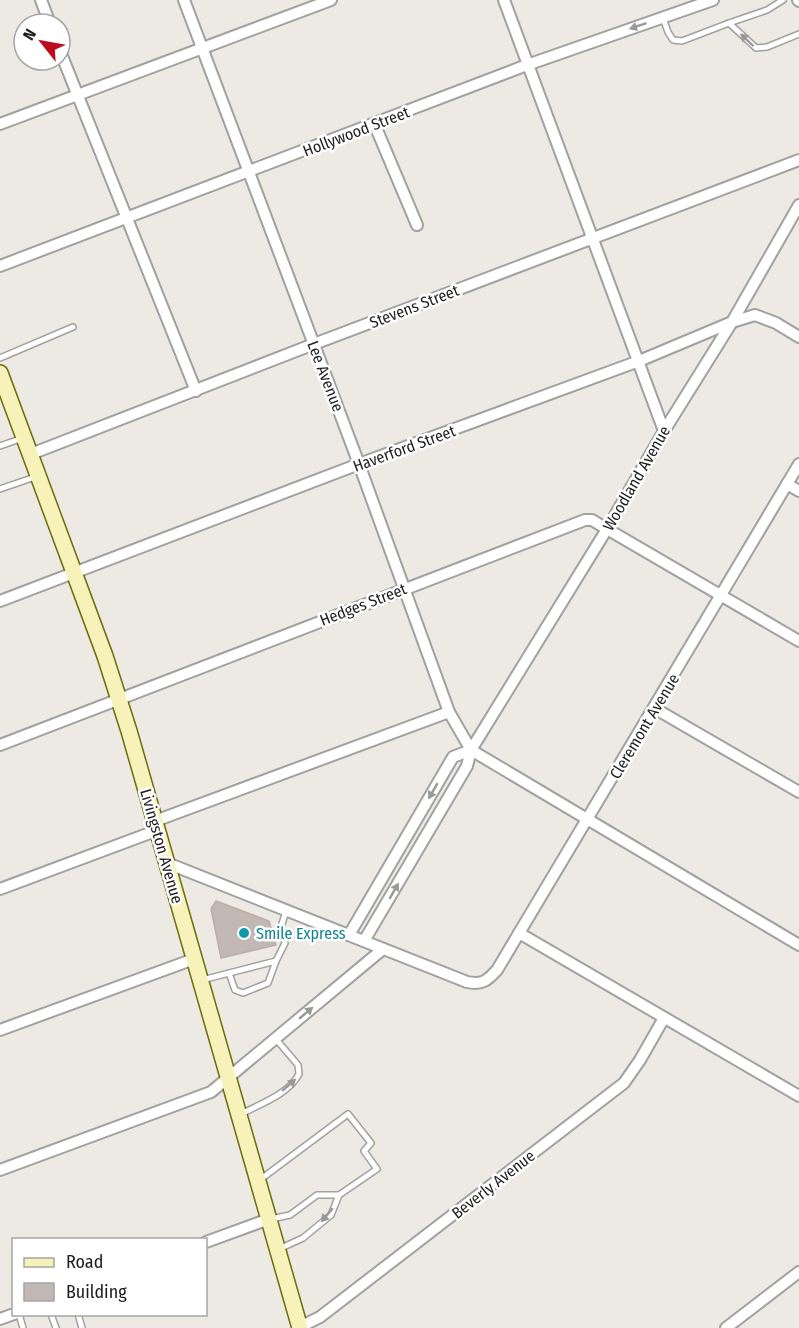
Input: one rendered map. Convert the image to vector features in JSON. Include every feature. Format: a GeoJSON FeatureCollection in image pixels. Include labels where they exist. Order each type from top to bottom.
{"type":"FeatureCollection","features":[{"type":"Feature","properties":{"kind":"main road","name":"Livingston Avenue"},"geometry":{"type":"LineString","coordinates":[[0,373],[75,573],[119,699],[300,1327]]}},
{"type":"Feature","properties":{"kind":"street","name":"Lee Avenue"},"geometry":{"type":"LineString","coordinates":[[184,0],[359,464],[449,712],[471,750]]}},
{"type":"Feature","properties":{"kind":"street"},"geometry":{"type":"LineString","coordinates":[[0,124],[331,0]]}},
{"type":"Feature","properties":{"kind":"street"},"geometry":{"type":"LineString","coordinates":[[504,0],[664,431]]}},
{"type":"Feature","properties":{"kind":"street","name":"Hollywood Street"},"geometry":{"type":"LineString","coordinates":[[0,266],[527,65],[713,0]]}},
{"type":"Feature","properties":{"kind":"street"},"geometry":{"type":"LineString","coordinates":[[68,72],[196,391]]}},
{"type":"Feature","properties":{"kind":"street"},"geometry":{"type":"LineString","coordinates":[[375,123],[417,225]]}},
{"type":"Feature","properties":{"kind":"street","name":"Stevens Street"},"geometry":{"type":"LineString","coordinates":[[30,454],[799,160]]}},
{"type":"Feature","properties":{"kind":"street","name":"Woodland Avenue"},"geometry":{"type":"LineString","coordinates":[[364,941],[467,766],[471,750],[732,322],[799,205]]}},
{"type":"Feature","properties":{"kind":"street","name":"Haverford Street"},"geometry":{"type":"LineString","coordinates":[[0,602],[359,464],[639,361],[732,322],[755,315],[776,323],[799,337]]}},
{"type":"Feature","properties":{"kind":"street","name":"Cleremont Avenue"},"geometry":{"type":"LineString","coordinates":[[383,949],[467,982],[483,983],[497,970],[799,464]]}},
{"type":"Feature","properties":{"kind":"street"},"geometry":{"type":"LineString","coordinates":[[787,484],[799,491]]}},
{"type":"Feature","properties":{"kind":"street","name":"Hedges Street"},"geometry":{"type":"LineString","coordinates":[[0,745],[585,520],[592,520],[799,641]]}},
{"type":"Feature","properties":{"kind":"street"},"geometry":{"type":"LineString","coordinates":[[654,708],[799,792]]}},
{"type":"Feature","properties":{"kind":"street"},"geometry":{"type":"LineString","coordinates":[[0,889],[449,712]]}},
{"type":"Feature","properties":{"kind":"street"},"geometry":{"type":"LineString","coordinates":[[471,750],[799,945]]}},
{"type":"Feature","properties":{"kind":"street","name":"Woodland Avenue"},"geometry":{"type":"LineString","coordinates":[[349,935],[453,757],[471,750]]}},
{"type":"Feature","properties":{"kind":"street"},"geometry":{"type":"LineString","coordinates":[[0,1170],[212,1092],[383,949],[167,863]]}},
{"type":"Feature","properties":{"kind":"street"},"geometry":{"type":"LineString","coordinates":[[519,933],[799,1096]]}},
{"type":"Feature","properties":{"kind":"street"},"geometry":{"type":"LineString","coordinates":[[0,1030],[194,959]]}},
{"type":"Feature","properties":{"kind":"street","name":"Beverly Avenue"},"geometry":{"type":"LineString","coordinates":[[300,1327],[325,1314],[624,1083],[664,1018]]}},
{"type":"Feature","properties":{"kind":"street"},"geometry":{"type":"LineString","coordinates":[[207,1242],[269,1219]]}},
{"type":"Feature","properties":{"kind":"street"},"geometry":{"type":"LineString","coordinates":[[726,1328],[799,1272]]}},
{"type":"Feature","properties":{"kind":"lane"},"geometry":{"type":"LineString","coordinates":[[663,18],[673,40],[682,41],[767,10],[783,0]]}},
{"type":"Feature","properties":{"kind":"lane"},"geometry":{"type":"LineString","coordinates":[[729,23],[756,48],[767,47],[799,34]]}},
{"type":"Feature","properties":{"kind":"lane"},"geometry":{"type":"LineString","coordinates":[[0,358],[73,327]]}},
{"type":"Feature","properties":{"kind":"lane"},"geometry":{"type":"LineString","coordinates":[[0,446],[24,438]]}},
{"type":"Feature","properties":{"kind":"lane"},"geometry":{"type":"LineString","coordinates":[[0,489],[39,476]]}},
{"type":"Feature","properties":{"kind":"lane"},"geometry":{"type":"LineString","coordinates":[[229,973],[235,990],[243,993],[268,983],[285,944],[281,927],[286,911]]}},
{"type":"Feature","properties":{"kind":"lane"},"geometry":{"type":"LineString","coordinates":[[201,980],[276,961]]}},
{"type":"Feature","properties":{"kind":"lane"},"geometry":{"type":"LineString","coordinates":[[239,1115],[270,1099],[297,1079],[298,1065],[275,1038]]}},
{"type":"Feature","properties":{"kind":"lane"},"geometry":{"type":"LineString","coordinates":[[258,1181],[348,1114],[371,1143],[364,1151],[377,1168],[339,1195],[331,1215],[303,1238],[278,1250]]}},
{"type":"Feature","properties":{"kind":"lane"},"geometry":{"type":"LineString","coordinates":[[269,1219],[290,1215],[317,1195],[339,1195]]}},
{"type":"Feature","properties":{"kind":"building","name":"Smile Express"},"geometry":{"type":"Polygon","coordinates":[[[216,901],[269,921],[276,945],[221,958],[211,909],[216,901]]]}},
{"type":"Feature","properties":{"kind":"place","name":"Smile Express"},"geometry":{"type":"Point","coordinates":[244,933]}}]}
